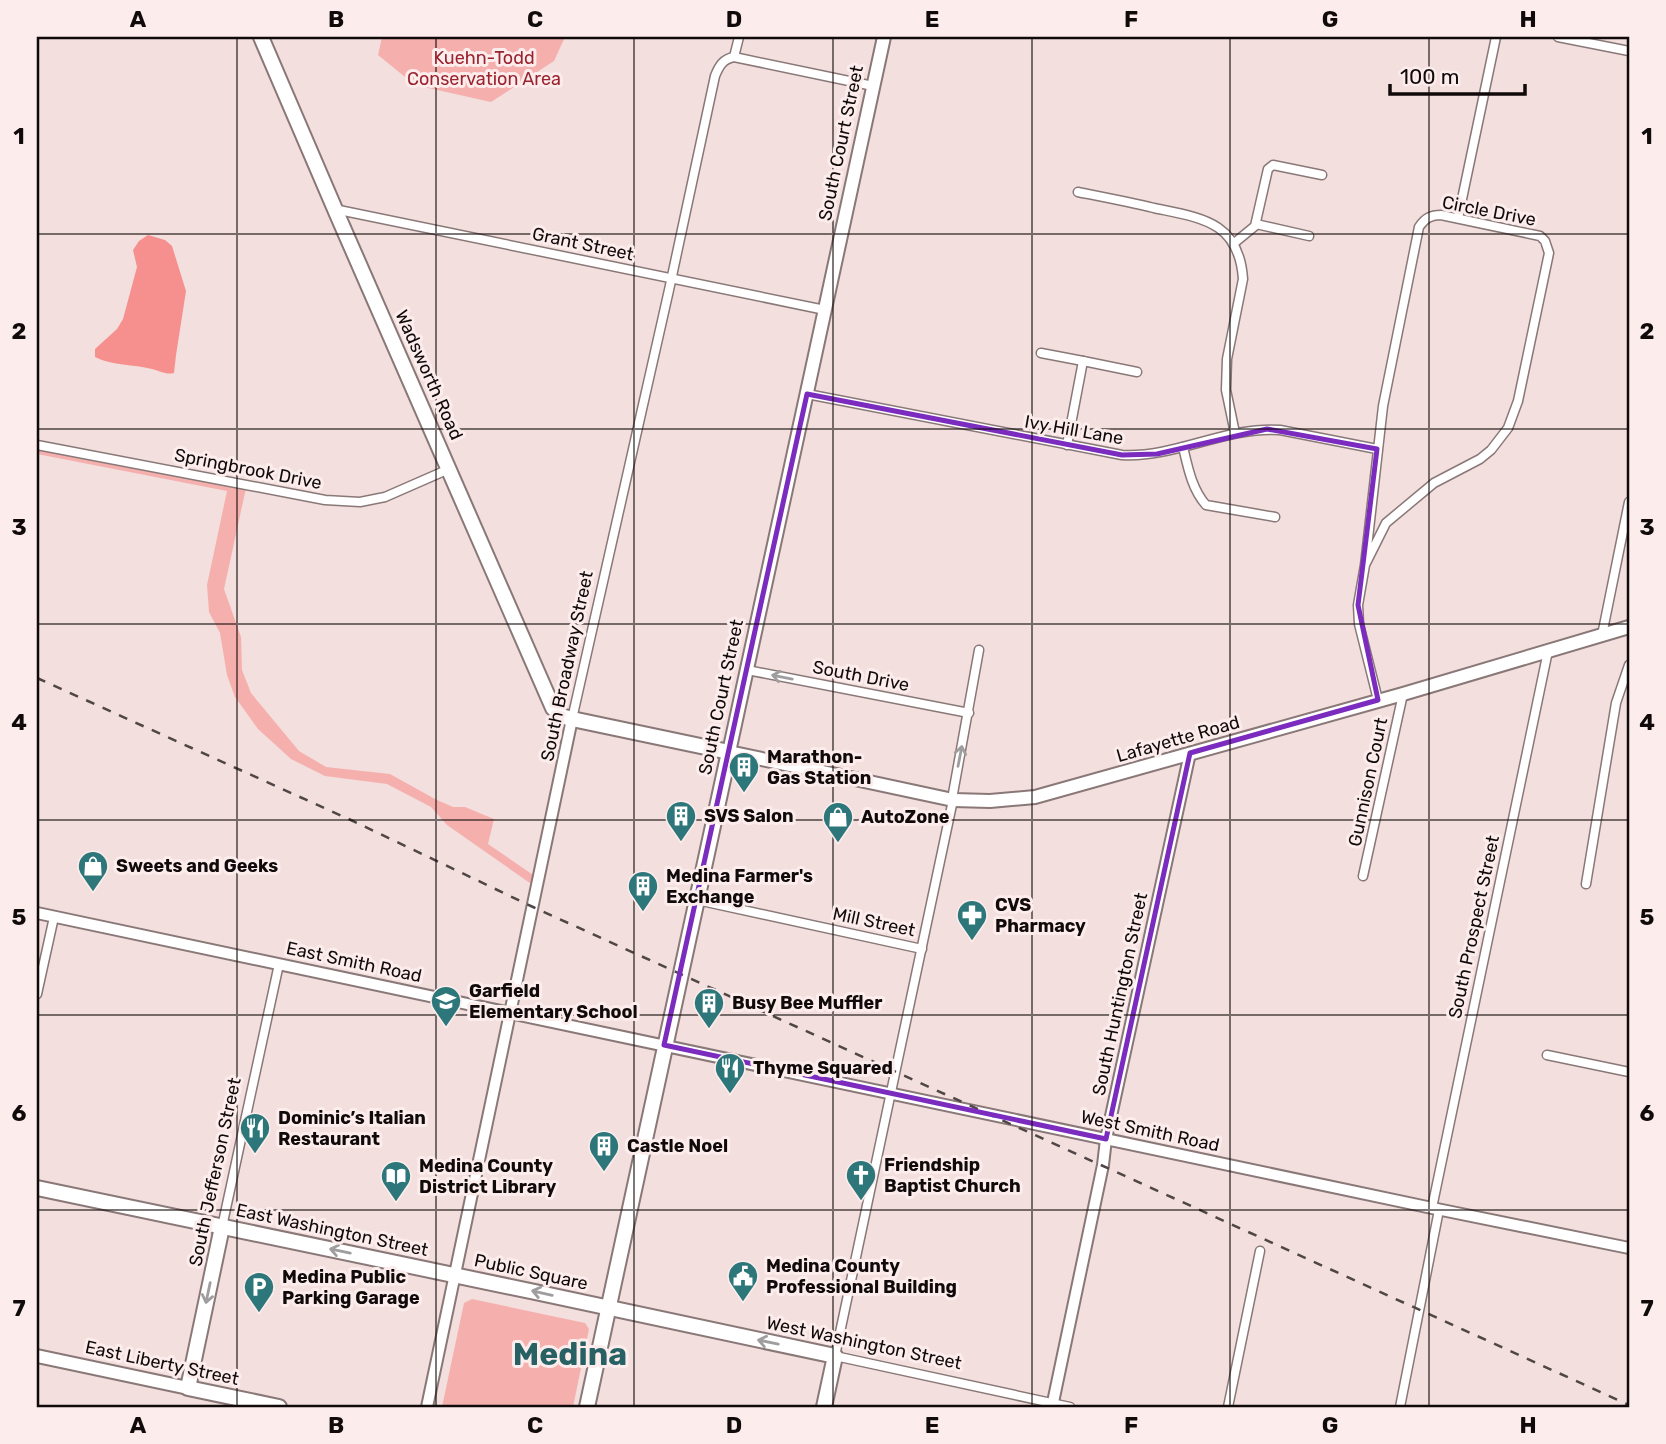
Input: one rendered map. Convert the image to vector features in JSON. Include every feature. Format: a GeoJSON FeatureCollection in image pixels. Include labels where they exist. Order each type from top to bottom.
{"type":"FeatureCollection","features":[{"type":"Feature","properties":{"kind":"highway","name":"Wadsworth Road"},"geometry":{"type":"LineString","coordinates":[[261,37],[553,708],[561,716],[572,719]]}},
{"type":"Feature","properties":{"kind":"highway"},"geometry":{"type":"LineString","coordinates":[[572,719],[729,752]]}},
{"type":"Feature","properties":{"kind":"highway","name":"South Court Street"},"geometry":{"type":"LineString","coordinates":[[587,1407],[729,752]]}},
{"type":"Feature","properties":{"kind":"highway","name":"East Washington Street"},"geometry":{"type":"LineString","coordinates":[[37,1188],[455,1275]]}},
{"type":"Feature","properties":{"kind":"highway","name":"South Jefferson Street"},"geometry":{"type":"LineString","coordinates":[[188,1388],[222,1227]]}},
{"type":"Feature","properties":{"kind":"highway","name":"Public Square"},"geometry":{"type":"LineString","coordinates":[[455,1275],[609,1308]]}},
{"type":"Feature","properties":{"kind":"highway","name":"West Washington Street"},"geometry":{"type":"LineString","coordinates":[[609,1308],[835,1356]]}},
{"type":"Feature","properties":{"kind":"highway"},"geometry":{"type":"LineString","coordinates":[[824,1407],[835,1356]]}},
{"type":"Feature","properties":{"kind":"highway","name":"East Liberty Street"},"geometry":{"type":"LineString","coordinates":[[188,1388],[279,1407]]}},
{"type":"Feature","properties":{"kind":"main road","name":"South Court Street"},"geometry":{"type":"LineString","coordinates":[[729,752],[884,37]]}},
{"type":"Feature","properties":{"kind":"main road","name":"Lafayette Road"},"geometry":{"type":"LineString","coordinates":[[729,752],[953,800],[990,801],[1035,797],[1403,694],[1629,627]]}},
{"type":"Feature","properties":{"kind":"main road","name":"East Liberty Street"},"geometry":{"type":"LineString","coordinates":[[37,1356],[188,1388]]}},
{"type":"Feature","properties":{"kind":"street"},"geometry":{"type":"LineString","coordinates":[[739,37],[734,57],[873,86]]}},
{"type":"Feature","properties":{"kind":"street"},"geometry":{"type":"LineString","coordinates":[[1458,218],[1496,37]]}},
{"type":"Feature","properties":{"kind":"street"},"geometry":{"type":"LineString","coordinates":[[1558,37],[1629,51]]}},
{"type":"Feature","properties":{"kind":"street","name":"South Broadway Street"},"geometry":{"type":"LineString","coordinates":[[455,1275],[572,719],[715,76],[719,65],[727,58],[734,57]]}},
{"type":"Feature","properties":{"kind":"street"},"geometry":{"type":"LineString","coordinates":[[1233,244],[1256,224],[1268,169],[1273,165],[1322,175]]}},
{"type":"Feature","properties":{"kind":"street"},"geometry":{"type":"LineString","coordinates":[[1078,192],[1199,217],[1220,228],[1233,244],[1240,256],[1243,279],[1227,359],[1226,390],[1235,433]]}},
{"type":"Feature","properties":{"kind":"street","name":"Grant Street"},"geometry":{"type":"LineString","coordinates":[[334,209],[825,310]]}},
{"type":"Feature","properties":{"kind":"street","name":"Circle Drive"},"geometry":{"type":"LineString","coordinates":[[1365,565],[1386,523],[1434,483],[1480,459],[1491,450],[1508,428],[1516,408],[1549,253],[1548,246],[1540,236],[1434,215],[1423,221],[1419,227],[1383,405],[1358,605],[1359,624],[1378,700]]}},
{"type":"Feature","properties":{"kind":"street"},"geometry":{"type":"LineString","coordinates":[[1256,224],[1309,236]]}},
{"type":"Feature","properties":{"kind":"street"},"geometry":{"type":"LineString","coordinates":[[1041,353],[1137,372]]}},
{"type":"Feature","properties":{"kind":"street"},"geometry":{"type":"LineString","coordinates":[[1067,445],[1083,361]]}},
{"type":"Feature","properties":{"kind":"street","name":"Ivy Hill Lane"},"geometry":{"type":"LineString","coordinates":[[807,394],[1122,455],[1157,454],[1235,433],[1267,429],[1377,449]]}},
{"type":"Feature","properties":{"kind":"street","name":"Springbrook Drive"},"geometry":{"type":"LineString","coordinates":[[37,445],[325,500],[360,502],[385,497],[449,469]]}},
{"type":"Feature","properties":{"kind":"street"},"geometry":{"type":"LineString","coordinates":[[1183,447],[1189,475],[1199,497],[1206,505],[1275,517]]}},
{"type":"Feature","properties":{"kind":"street"},"geometry":{"type":"LineString","coordinates":[[1602,635],[1629,502]]}},
{"type":"Feature","properties":{"kind":"street"},"geometry":{"type":"LineString","coordinates":[[835,1356],[953,800],[979,650]]}},
{"type":"Feature","properties":{"kind":"street","name":"South Prospect Street"},"geometry":{"type":"LineString","coordinates":[[1399,1407],[1548,651]]}},
{"type":"Feature","properties":{"kind":"street"},"geometry":{"type":"LineString","coordinates":[[1586,884],[1616,703],[1629,665]]}},
{"type":"Feature","properties":{"kind":"street","name":"South Drive"},"geometry":{"type":"LineString","coordinates":[[747,670],[969,713]]}},
{"type":"Feature","properties":{"kind":"street","name":"Gunnison Court"},"geometry":{"type":"LineString","coordinates":[[1363,876],[1403,694]]}},
{"type":"Feature","properties":{"kind":"street","name":"South Huntington Street"},"geometry":{"type":"LineString","coordinates":[[1052,1405],[1190,753]]}},
{"type":"Feature","properties":{"kind":"street","name":"Mill Street"},"geometry":{"type":"LineString","coordinates":[[696,900],[922,949]]}},
{"type":"Feature","properties":{"kind":"street","name":"East Smith Road"},"geometry":{"type":"LineString","coordinates":[[37,913],[664,1045]]}},
{"type":"Feature","properties":{"kind":"street"},"geometry":{"type":"LineString","coordinates":[[37,994],[54,917]]}},
{"type":"Feature","properties":{"kind":"street","name":"South Jefferson Street"},"geometry":{"type":"LineString","coordinates":[[222,1227],[279,964]]}},
{"type":"Feature","properties":{"kind":"street","name":"West Smith Road"},"geometry":{"type":"LineString","coordinates":[[664,1045],[1629,1248]]}},
{"type":"Feature","properties":{"kind":"street"},"geometry":{"type":"LineString","coordinates":[[1547,1055],[1629,1072]]}},
{"type":"Feature","properties":{"kind":"street"},"geometry":{"type":"LineString","coordinates":[[1228,1407],[1260,1251]]}},
{"type":"Feature","properties":{"kind":"street","name":"Public Square"},"geometry":{"type":"LineString","coordinates":[[427,1407],[455,1275]]}},
{"type":"Feature","properties":{"kind":"street","name":"West Washington Street"},"geometry":{"type":"LineString","coordinates":[[835,1356],[1070,1407]]}},
{"type":"Feature","properties":{"kind":"highlighted area"},"geometry":{"type":"Polygon","coordinates":[[[807,394],[1122,455],[1157,454],[1267,429],[1377,449],[1358,605],[1378,700],[1190,753],[1106,1139],[664,1045],[807,394]]]}},
{"type":"Feature","properties":{"kind":"green space","name":"Kuehn-Todd Conservation Area"},"geometry":{"type":"Polygon","coordinates":[[[382,37],[565,37],[554,61],[491,102],[415,85],[378,55],[382,37]]]}},
{"type":"Feature","properties":{"kind":"green space"},"geometry":{"type":"Polygon","coordinates":[[[37,447],[246,488],[224,589],[241,637],[242,670],[251,693],[299,751],[326,767],[390,774],[453,807],[465,807],[494,819],[488,844],[539,879],[537,888],[447,825],[431,807],[387,784],[325,776],[291,759],[258,729],[235,697],[227,675],[220,633],[209,612],[207,585],[227,491],[37,454],[37,447]]]}},
{"type":"Feature","properties":{"kind":"green space"},"geometry":{"type":"Polygon","coordinates":[[[472,1299],[585,1323],[589,1329],[573,1407],[442,1407],[464,1303],[472,1299]]]}},
{"type":"Feature","properties":{"kind":"shaded area"},"geometry":{"type":"Polygon","coordinates":[[[148,235],[165,240],[172,246],[186,291],[174,373],[95,357],[95,349],[117,329],[123,319],[137,267],[133,250],[139,241],[148,235]]]}},
{"type":"Feature","properties":{"kind":"railway"},"geometry":{"type":"LineString","coordinates":[[37,678],[353,821],[533,907],[1629,1405]]}},
{"type":"Feature","properties":{"kind":"place","name":"Marathon- Gas Station"},"geometry":{"type":"Point","coordinates":[744,794]}},
{"type":"Feature","properties":{"kind":"place","name":"SVS Salon"},"geometry":{"type":"Point","coordinates":[681,843]}},
{"type":"Feature","properties":{"kind":"place","name":"AutoZone"},"geometry":{"type":"Point","coordinates":[838,844]}},
{"type":"Feature","properties":{"kind":"place","name":"Sweets and Geeks"},"geometry":{"type":"Point","coordinates":[93,893]}},
{"type":"Feature","properties":{"kind":"place","name":"Medina Farmer's Exchange"},"geometry":{"type":"Point","coordinates":[643,913]}},
{"type":"Feature","properties":{"kind":"place","name":"CVS Pharmacy"},"geometry":{"type":"Point","coordinates":[972,942]}},
{"type":"Feature","properties":{"kind":"place","name":"Garfield Elementary School"},"geometry":{"type":"Point","coordinates":[446,1028]}},
{"type":"Feature","properties":{"kind":"place","name":"Busy Bee Muffler"},"geometry":{"type":"Point","coordinates":[709,1030]}},
{"type":"Feature","properties":{"kind":"place","name":"Thyme Squared"},"geometry":{"type":"Point","coordinates":[730,1095]}},
{"type":"Feature","properties":{"kind":"place","name":"Dominic’s Italian Restaurant"},"geometry":{"type":"Point","coordinates":[255,1155]}},
{"type":"Feature","properties":{"kind":"place","name":"Castle Noel"},"geometry":{"type":"Point","coordinates":[604,1173]}},
{"type":"Feature","properties":{"kind":"place","name":"Friendship Baptist Church"},"geometry":{"type":"Point","coordinates":[861,1202]}},
{"type":"Feature","properties":{"kind":"place","name":"Medina County District Library"},"geometry":{"type":"Point","coordinates":[396,1203]}},
{"type":"Feature","properties":{"kind":"place","name":"Medina County Professional Building"},"geometry":{"type":"Point","coordinates":[743,1303]}},
{"type":"Feature","properties":{"kind":"place","name":"Medina Public Parking Garage"},"geometry":{"type":"Point","coordinates":[259,1314]}},
{"type":"Feature","properties":{"kind":"district","name":"Medina"},"geometry":{"type":"Point","coordinates":[570,1354]}}]}
